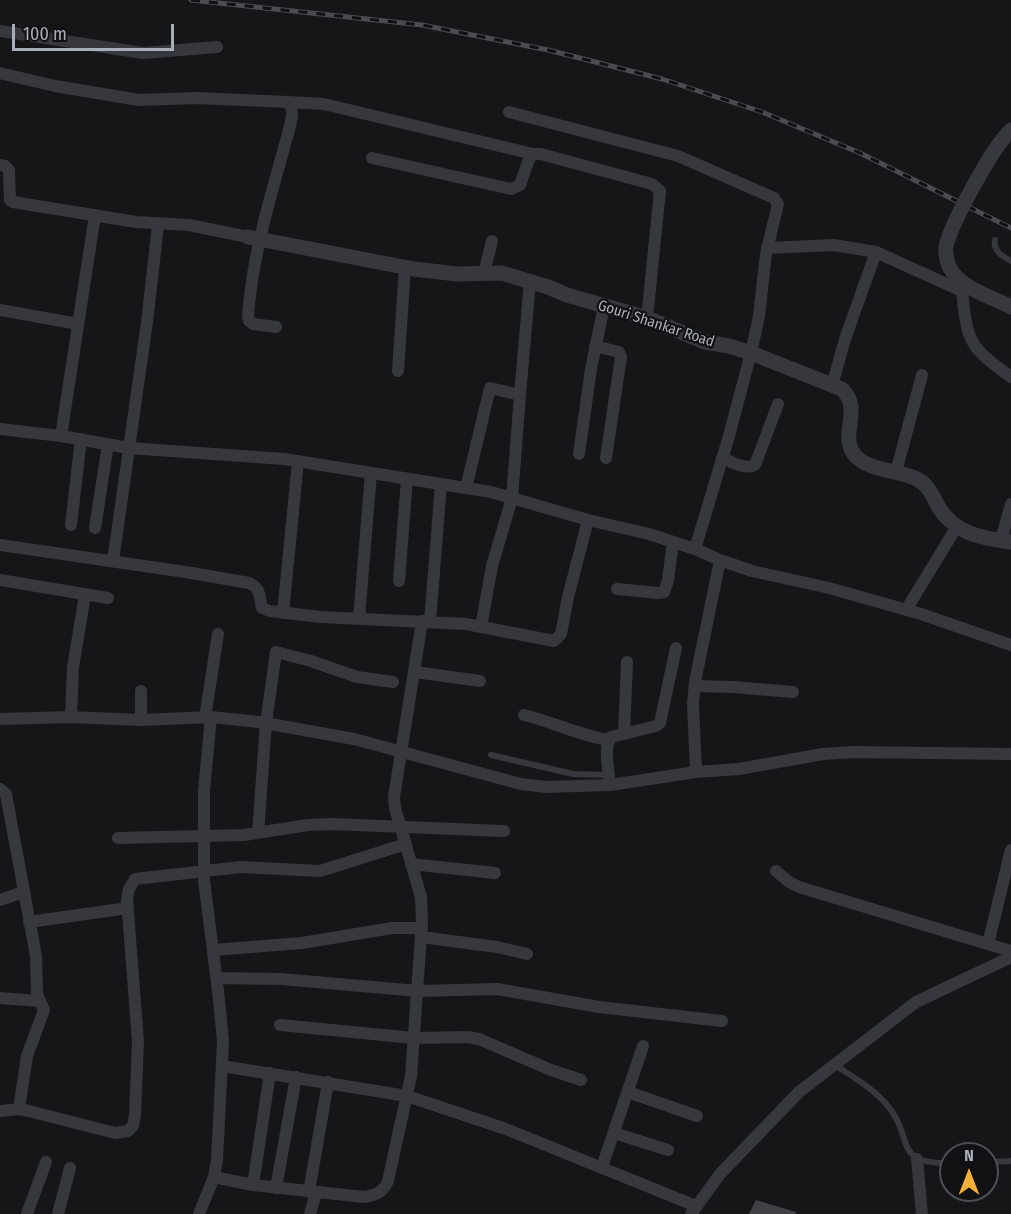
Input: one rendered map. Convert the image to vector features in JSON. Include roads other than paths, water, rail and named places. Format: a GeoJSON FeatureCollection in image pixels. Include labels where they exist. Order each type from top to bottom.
{"type":"FeatureCollection","features":[{"type":"Feature","properties":{"kind":"street"},"geometry":{"type":"LineString","coordinates":[[0,31],[143,52],[217,47]]}},
{"type":"Feature","properties":{"kind":"street"},"geometry":{"type":"LineString","coordinates":[[0,73],[55,86],[139,100],[196,98],[324,104],[637,178],[659,188],[647,318]]}},
{"type":"Feature","properties":{"kind":"street"},"geometry":{"type":"LineString","coordinates":[[276,327],[253,324],[249,321],[248,311],[253,238],[289,130],[292,110],[288,102]]}},
{"type":"Feature","properties":{"kind":"street"},"geometry":{"type":"LineString","coordinates":[[509,112],[678,156],[774,198],[778,204],[767,248],[759,316],[751,353],[695,549]]}},
{"type":"Feature","properties":{"kind":"street"},"geometry":{"type":"LineString","coordinates":[[1011,130],[992,154],[945,248],[950,268],[963,283],[1011,307]]}},
{"type":"Feature","properties":{"kind":"street"},"geometry":{"type":"LineString","coordinates":[[372,158],[497,188],[511,189],[520,185],[532,154]]}},
{"type":"Feature","properties":{"kind":"street"},"geometry":{"type":"LineString","coordinates":[[0,165],[9,170],[9,194],[13,202],[158,225],[174,223],[189,225],[253,238]]}},
{"type":"Feature","properties":{"kind":"street"},"geometry":{"type":"LineString","coordinates":[[61,436],[94,216]]}},
{"type":"Feature","properties":{"kind":"street"},"geometry":{"type":"LineString","coordinates":[[113,561],[147,322],[158,225]]}},
{"type":"Feature","properties":{"kind":"street","name":"Gouri Shankar Road"},"geometry":{"type":"LineString","coordinates":[[253,238],[405,268],[457,274],[502,273],[567,296],[647,318],[705,342],[751,353],[842,389],[848,395],[852,408],[849,444],[854,454],[875,467],[910,476],[928,487],[948,520],[956,528]]}},
{"type":"Feature","properties":{"kind":"street"},"geometry":{"type":"LineString","coordinates":[[484,273],[492,241]]}},
{"type":"Feature","properties":{"kind":"street"},"geometry":{"type":"LineString","coordinates":[[767,248],[834,245],[876,252],[962,291],[965,326],[969,339],[980,352],[1011,377]]}},
{"type":"Feature","properties":{"kind":"street"},"geometry":{"type":"LineString","coordinates":[[832,386],[845,339],[876,252]]}},
{"type":"Feature","properties":{"kind":"street"},"geometry":{"type":"LineString","coordinates":[[398,371],[405,268]]}},
{"type":"Feature","properties":{"kind":"street"},"geometry":{"type":"LineString","coordinates":[[481,627],[492,566],[512,498],[530,281]]}},
{"type":"Feature","properties":{"kind":"street"},"geometry":{"type":"LineString","coordinates":[[579,454],[595,346],[604,306]]}},
{"type":"Feature","properties":{"kind":"street"},"geometry":{"type":"LineString","coordinates":[[0,310],[78,324]]}},
{"type":"Feature","properties":{"kind":"street"},"geometry":{"type":"LineString","coordinates":[[595,346],[620,352],[621,357],[606,458]]}},
{"type":"Feature","properties":{"kind":"street"},"geometry":{"type":"LineString","coordinates":[[896,472],[922,375]]}},
{"type":"Feature","properties":{"kind":"street"},"geometry":{"type":"LineString","coordinates":[[466,488],[490,388],[520,395]]}},
{"type":"Feature","properties":{"kind":"street"},"geometry":{"type":"LineString","coordinates":[[722,458],[745,467],[755,465],[778,404]]}},
{"type":"Feature","properties":{"kind":"street"},"geometry":{"type":"LineString","coordinates":[[0,429],[61,436],[129,448],[298,461],[491,492],[673,542],[752,571],[829,588],[906,609],[1011,645]]}},
{"type":"Feature","properties":{"kind":"street"},"geometry":{"type":"LineString","coordinates":[[71,525],[81,439]]}},
{"type":"Feature","properties":{"kind":"street"},"geometry":{"type":"LineString","coordinates":[[95,528],[108,444]]}},
{"type":"Feature","properties":{"kind":"street"},"geometry":{"type":"LineString","coordinates":[[283,613],[298,461]]}},
{"type":"Feature","properties":{"kind":"street"},"geometry":{"type":"LineString","coordinates":[[358,618],[372,473]]}},
{"type":"Feature","properties":{"kind":"street"},"geometry":{"type":"LineString","coordinates":[[399,580],[407,479]]}},
{"type":"Feature","properties":{"kind":"street"},"geometry":{"type":"LineString","coordinates":[[214,1177],[253,1185],[364,1197],[380,1193],[386,1188],[407,1096],[422,932],[421,897],[394,808],[394,797],[400,750],[426,621],[441,484]]}},
{"type":"Feature","properties":{"kind":"street"},"geometry":{"type":"LineString","coordinates":[[906,609],[956,528],[1006,541],[1011,504]]}},
{"type":"Feature","properties":{"kind":"street"},"geometry":{"type":"LineString","coordinates":[[0,545],[249,583],[256,586],[259,591],[262,608],[283,613],[426,621],[481,627],[547,640],[558,639],[563,627],[568,597],[588,520]]}},
{"type":"Feature","properties":{"kind":"street"},"geometry":{"type":"LineString","coordinates":[[617,589],[664,592],[668,580],[673,542]]}},
{"type":"Feature","properties":{"kind":"street"},"geometry":{"type":"LineString","coordinates":[[696,772],[693,705],[695,686],[720,560]]}},
{"type":"Feature","properties":{"kind":"street"},"geometry":{"type":"LineString","coordinates":[[0,579],[108,598]]}},
{"type":"Feature","properties":{"kind":"street"},"geometry":{"type":"LineString","coordinates":[[71,717],[73,667],[85,595]]}},
{"type":"Feature","properties":{"kind":"street"},"geometry":{"type":"LineString","coordinates":[[199,1214],[214,1177],[217,1160],[223,1042],[204,871],[204,791],[208,717],[218,634]]}},
{"type":"Feature","properties":{"kind":"street"},"geometry":{"type":"LineString","coordinates":[[610,780],[607,753],[611,737],[660,723],[676,648]]}},
{"type":"Feature","properties":{"kind":"street"},"geometry":{"type":"LineString","coordinates":[[258,833],[266,723],[276,652],[357,677],[393,682]]}},
{"type":"Feature","properties":{"kind":"street"},"geometry":{"type":"LineString","coordinates":[[624,734],[627,662]]}},
{"type":"Feature","properties":{"kind":"street"},"geometry":{"type":"LineString","coordinates":[[415,672],[480,681]]}},
{"type":"Feature","properties":{"kind":"street"},"geometry":{"type":"LineString","coordinates":[[695,686],[793,692]]}},
{"type":"Feature","properties":{"kind":"street"},"geometry":{"type":"LineString","coordinates":[[141,691],[141,720]]}},
{"type":"Feature","properties":{"kind":"street"},"geometry":{"type":"LineString","coordinates":[[524,715],[546,720],[589,736],[609,740]]}},
{"type":"Feature","properties":{"kind":"street"},"geometry":{"type":"LineString","coordinates":[[0,719],[71,717],[141,720],[208,717],[266,723],[354,739],[521,784],[546,787],[739,769],[823,754],[854,752],[1011,754]]}},
{"type":"Feature","properties":{"kind":"street"},"geometry":{"type":"LineString","coordinates":[[0,789],[6,794],[36,956],[39,1001],[44,1010],[27,1056],[19,1109]]}},
{"type":"Feature","properties":{"kind":"street"},"geometry":{"type":"LineString","coordinates":[[118,838],[204,837],[258,833],[308,825],[400,826],[504,831]]}},
{"type":"Feature","properties":{"kind":"street"},"geometry":{"type":"LineString","coordinates":[[0,1111],[19,1109],[115,1133],[128,1131],[133,1125],[138,1041],[128,908],[129,889],[135,879],[255,867],[320,871],[406,844]]}},
{"type":"Feature","properties":{"kind":"street"},"geometry":{"type":"LineString","coordinates":[[988,944],[1011,850]]}},
{"type":"Feature","properties":{"kind":"street"},"geometry":{"type":"LineString","coordinates":[[411,864],[495,873]]}},
{"type":"Feature","properties":{"kind":"street"},"geometry":{"type":"LineString","coordinates":[[776,871],[789,882],[799,886],[1011,951]]}},
{"type":"Feature","properties":{"kind":"street"},"geometry":{"type":"LineString","coordinates":[[0,900],[23,892]]}},
{"type":"Feature","properties":{"kind":"street"},"geometry":{"type":"LineString","coordinates":[[29,922],[128,908]]}},
{"type":"Feature","properties":{"kind":"street"},"geometry":{"type":"LineString","coordinates":[[213,950],[302,944],[392,928],[526,954]]}},
{"type":"Feature","properties":{"kind":"street"},"geometry":{"type":"LineString","coordinates":[[222,1066],[407,1096],[506,1129],[602,1167],[693,1210],[720,1174],[799,1092],[916,1002],[1011,957]]}},
{"type":"Feature","properties":{"kind":"street"},"geometry":{"type":"LineString","coordinates":[[217,978],[281,979],[418,991],[497,989],[599,1007],[722,1021]]}},
{"type":"Feature","properties":{"kind":"street"},"geometry":{"type":"LineString","coordinates":[[0,998],[39,1001]]}},
{"type":"Feature","properties":{"kind":"street"},"geometry":{"type":"LineString","coordinates":[[280,1025],[414,1038],[468,1037],[479,1039],[551,1070],[581,1080]]}},
{"type":"Feature","properties":{"kind":"street"},"geometry":{"type":"LineString","coordinates":[[602,1167],[643,1046]]}},
{"type":"Feature","properties":{"kind":"street"},"geometry":{"type":"LineString","coordinates":[[253,1185],[270,1073]]}},
{"type":"Feature","properties":{"kind":"street"},"geometry":{"type":"LineString","coordinates":[[276,1188],[296,1077]]}},
{"type":"Feature","properties":{"kind":"street"},"geometry":{"type":"LineString","coordinates":[[310,1214],[328,1082]]}},
{"type":"Feature","properties":{"kind":"street"},"geometry":{"type":"LineString","coordinates":[[628,1092],[697,1116]]}},
{"type":"Feature","properties":{"kind":"street"},"geometry":{"type":"LineString","coordinates":[[614,1133],[668,1150]]}},
{"type":"Feature","properties":{"kind":"street"},"geometry":{"type":"LineString","coordinates":[[917,1159],[922,1214]]}},
{"type":"Feature","properties":{"kind":"street"},"geometry":{"type":"LineString","coordinates":[[27,1214],[46,1162]]}},
{"type":"Feature","properties":{"kind":"street"},"geometry":{"type":"LineString","coordinates":[[58,1214],[70,1168]]}},
{"type":"Feature","properties":{"kind":"lane"},"geometry":{"type":"LineString","coordinates":[[995,240],[998,252],[1011,261]]}},
{"type":"Feature","properties":{"kind":"lane"},"geometry":{"type":"LineString","coordinates":[[490,755],[610,780]]}},
{"type":"Feature","properties":{"kind":"lane"},"geometry":{"type":"LineString","coordinates":[[835,1065],[887,1104],[898,1121],[909,1153],[917,1159],[939,1163]]}},
{"type":"Feature","properties":{"kind":"railway"},"geometry":{"type":"LineString","coordinates":[[191,0],[422,25],[548,50],[662,79],[762,112],[860,153],[1011,228]]}}]}
